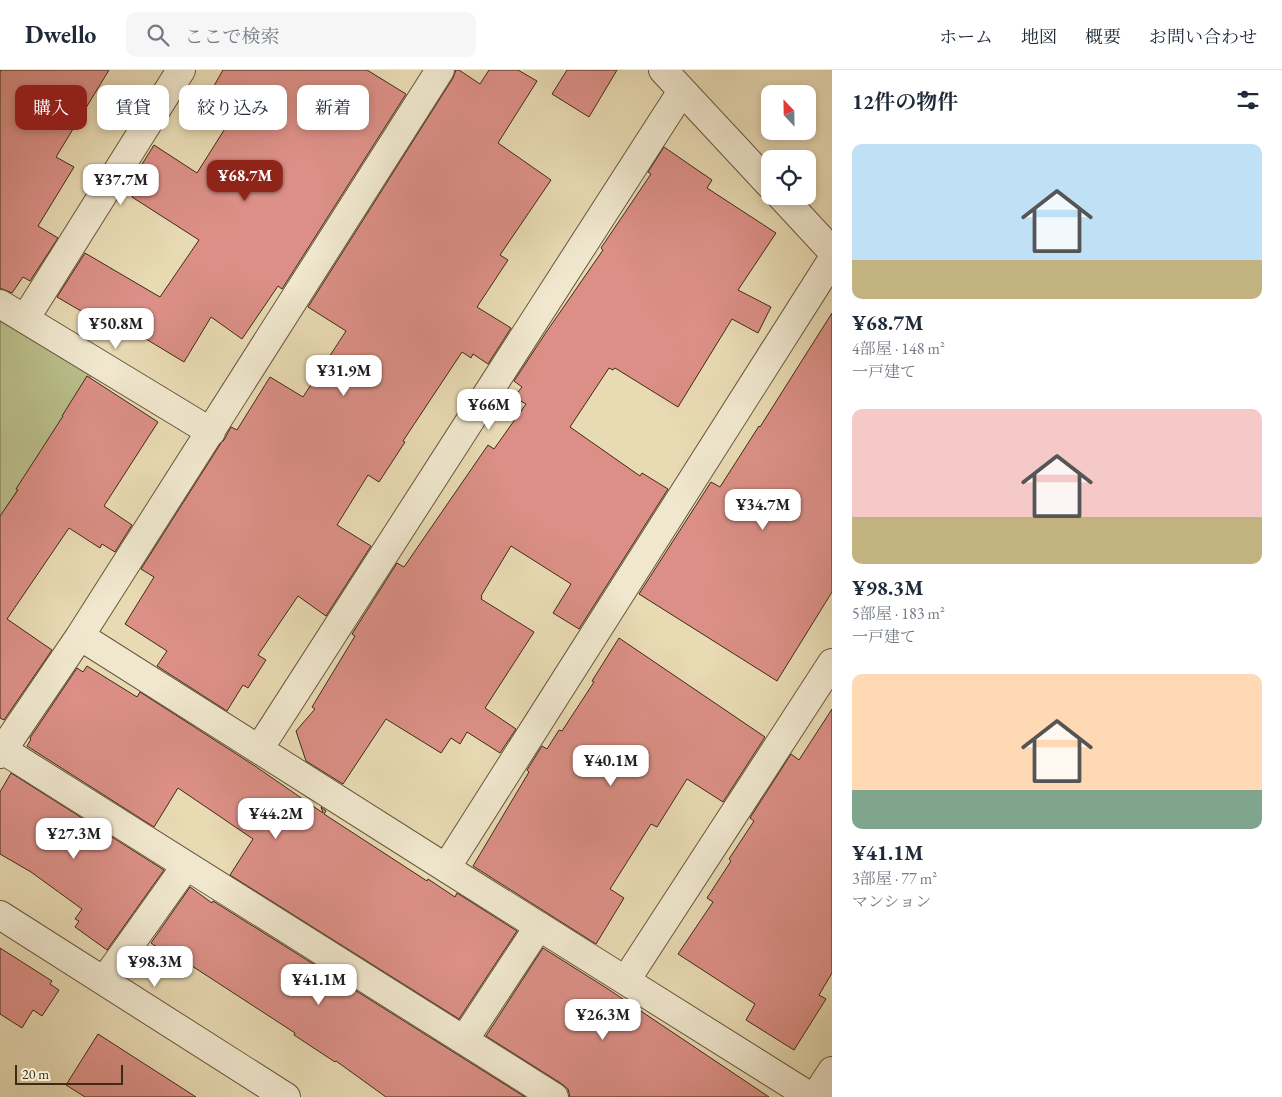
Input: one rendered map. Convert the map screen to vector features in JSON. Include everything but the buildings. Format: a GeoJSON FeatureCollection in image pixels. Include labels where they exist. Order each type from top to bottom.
{"type":"FeatureCollection","features":[{"type":"Feature","properties":{"kind":"street"},"geometry":{"type":"LineString","coordinates":[[25,319],[180,70]]}},
{"type":"Feature","properties":{"kind":"street"},"geometry":{"type":"LineString","coordinates":[[440,70],[80,636],[1,752],[554,1097]]}},
{"type":"Feature","properties":{"kind":"street"},"geometry":{"type":"LineString","coordinates":[[663,70],[761,175]]}},
{"type":"Feature","properties":{"kind":"street"},"geometry":{"type":"LineString","coordinates":[[259,749],[682,91]]}},
{"type":"Feature","properties":{"kind":"street"},"geometry":{"type":"LineString","coordinates":[[789,205],[832,251]]}},
{"type":"Feature","properties":{"kind":"street"},"geometry":{"type":"LineString","coordinates":[[446,868],[832,260]]}},
{"type":"Feature","properties":{"kind":"street"},"geometry":{"type":"LineString","coordinates":[[0,304],[211,432]]}},
{"type":"Feature","properties":{"kind":"street"},"geometry":{"type":"LineString","coordinates":[[80,636],[446,868],[813,1097],[832,1071]]}},
{"type":"Feature","properties":{"kind":"street"},"geometry":{"type":"LineString","coordinates":[[626,980],[832,663]]}},
{"type":"Feature","properties":{"kind":"street"},"geometry":{"type":"LineString","coordinates":[[104,981],[186,866]]}},
{"type":"Feature","properties":{"kind":"street"},"geometry":{"type":"LineString","coordinates":[[0,915],[286,1097]]}},
{"type":"Feature","properties":{"kind":"street"},"geometry":{"type":"LineString","coordinates":[[464,1040],[539,926]]}},
{"type":"Feature","properties":{"kind":"green space"},"geometry":{"type":"Polygon","coordinates":[[[0,316],[92,374],[0,517],[0,316]]]}}]}
